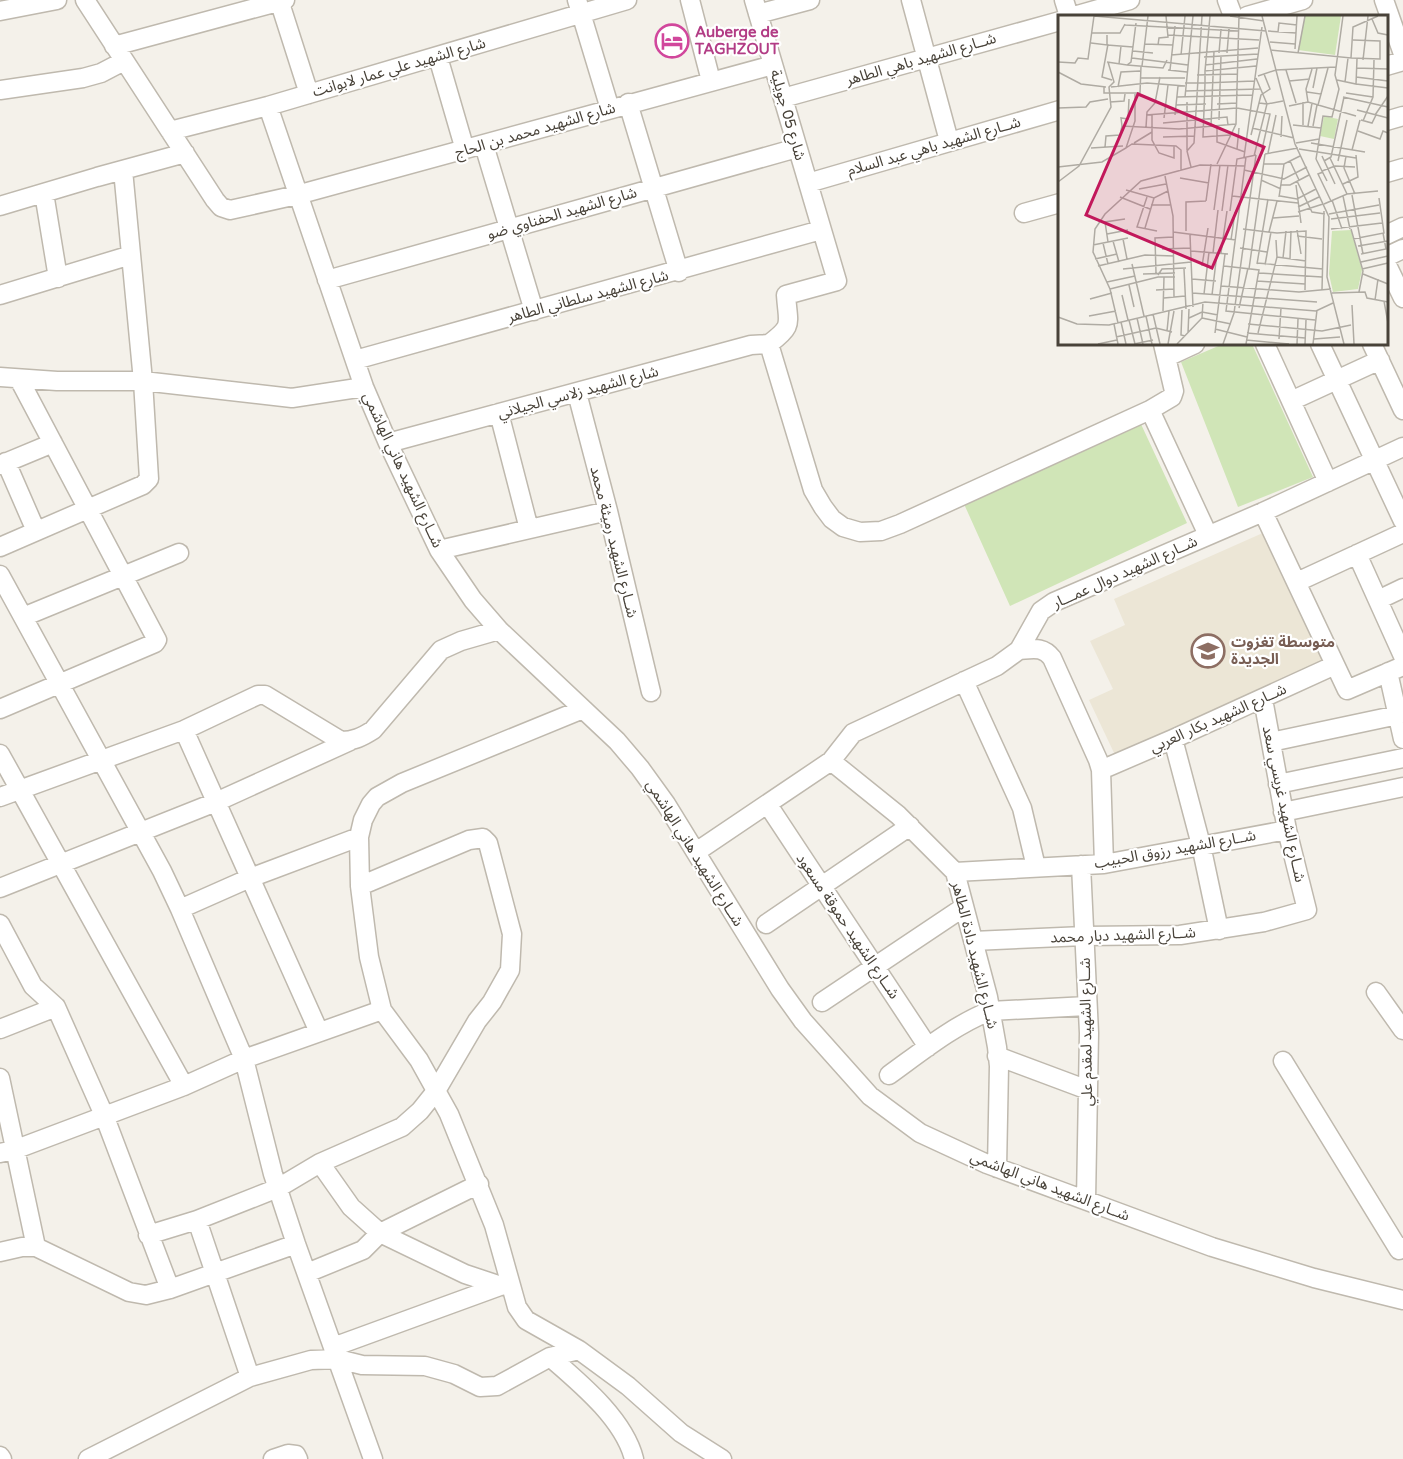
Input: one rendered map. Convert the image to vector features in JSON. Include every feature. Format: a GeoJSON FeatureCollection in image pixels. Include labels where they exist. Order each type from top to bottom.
{"type":"FeatureCollection","features":[{"type":"Feature","properties":{"kind":"street"},"geometry":{"type":"LineString","coordinates":[[0,11],[57,0]]}},
{"type":"Feature","properties":{"kind":"street"},"geometry":{"type":"LineString","coordinates":[[0,206],[185,153],[86,0]]}},
{"type":"Feature","properties":{"kind":"street"},"geometry":{"type":"LineString","coordinates":[[0,90],[83,78],[101,73],[119,53],[281,0],[309,94]]}},
{"type":"Feature","properties":{"kind":"street","name":"شارع الشهيد علي عمار لابوانت"},"geometry":{"type":"LineString","coordinates":[[170,131],[268,106],[438,57],[579,7],[627,0]]}},
{"type":"Feature","properties":{"kind":"street"},"geometry":{"type":"LineString","coordinates":[[690,0],[711,81]]}},
{"type":"Feature","properties":{"kind":"street"},"geometry":{"type":"LineString","coordinates":[[756,7],[810,0]]}},
{"type":"Feature","properties":{"kind":"street"},"geometry":{"type":"LineString","coordinates":[[911,0],[949,141]]}},
{"type":"Feature","properties":{"kind":"street"},"geometry":{"type":"LineString","coordinates":[[1064,0],[1069,15]]}},
{"type":"Feature","properties":{"kind":"street"},"geometry":{"type":"LineString","coordinates":[[1078,15],[1130,0]]}},
{"type":"Feature","properties":{"kind":"street"},"geometry":{"type":"LineString","coordinates":[[1227,0],[1233,15]]}},
{"type":"Feature","properties":{"kind":"street"},"geometry":{"type":"LineString","coordinates":[[1250,15],[1303,0]]}},
{"type":"Feature","properties":{"kind":"street"},"geometry":{"type":"LineString","coordinates":[[1384,0],[1403,54]]}},
{"type":"Feature","properties":{"kind":"street"},"geometry":{"type":"LineString","coordinates":[[579,7],[610,109]]}},
{"type":"Feature","properties":{"kind":"street","name":"شارع 05 جويلية"},"geometry":{"type":"LineString","coordinates":[[756,7],[837,280],[786,295],[788,327],[769,345]]}},
{"type":"Feature","properties":{"kind":"street","name":"شــارع الشهيد باهي الطاهر"},"geometry":{"type":"LineString","coordinates":[[783,98],[1058,21]]}},
{"type":"Feature","properties":{"kind":"street"},"geometry":{"type":"LineString","coordinates":[[438,57],[465,150]]}},
{"type":"Feature","properties":{"kind":"street"},"geometry":{"type":"LineString","coordinates":[[1388,65],[1403,61]]}},
{"type":"Feature","properties":{"kind":"street","name":"شارع الشهيد محمد بن الحاج"},"geometry":{"type":"LineString","coordinates":[[185,153],[215,200],[221,207],[230,210],[297,195],[773,65]]}},
{"type":"Feature","properties":{"kind":"street"},"geometry":{"type":"LineString","coordinates":[[628,103],[679,272]]}},
{"type":"Feature","properties":{"kind":"street","name":"شــارع الشهيد هاني الهاشمي"},"geometry":{"type":"LineString","coordinates":[[268,106],[364,387],[439,550],[473,600],[499,630],[617,741],[640,768],[666,804],[797,1013],[870,1096],[921,1133],[997,1168],[1212,1247],[1314,1278],[1403,1300]]}},
{"type":"Feature","properties":{"kind":"street","name":"شــارع الشهيد باهي عبد السلام"},"geometry":{"type":"LineString","coordinates":[[808,183],[1058,110]]}},
{"type":"Feature","properties":{"kind":"street"},"geometry":{"type":"LineString","coordinates":[[1388,120],[1403,116]]}},
{"type":"Feature","properties":{"kind":"street"},"geometry":{"type":"LineString","coordinates":[[484,145],[534,311]]}},
{"type":"Feature","properties":{"kind":"street","name":"شارع الشهيد الحفناوي ضو"},"geometry":{"type":"LineString","coordinates":[[327,280],[797,148]]}},
{"type":"Feature","properties":{"kind":"street"},"geometry":{"type":"LineString","coordinates":[[0,547],[143,485],[149,479],[143,381],[123,170]]}},
{"type":"Feature","properties":{"kind":"street"},"geometry":{"type":"LineString","coordinates":[[44,193],[58,278]]}},
{"type":"Feature","properties":{"kind":"street"},"geometry":{"type":"LineString","coordinates":[[1024,213],[1058,203]]}},
{"type":"Feature","properties":{"kind":"street"},"geometry":{"type":"LineString","coordinates":[[1388,233],[1403,227]]}},
{"type":"Feature","properties":{"kind":"street","name":"شارع الشهيد سلطاني الطاهر"},"geometry":{"type":"LineString","coordinates":[[355,360],[679,272],[821,230]]}},
{"type":"Feature","properties":{"kind":"street"},"geometry":{"type":"LineString","coordinates":[[1388,256],[1403,249]]}},
{"type":"Feature","properties":{"kind":"street"},"geometry":{"type":"LineString","coordinates":[[0,296],[131,255]]}},
{"type":"Feature","properties":{"kind":"street"},"geometry":{"type":"LineString","coordinates":[[1388,267],[1403,298]]}},
{"type":"Feature","properties":{"kind":"street","name":"شارع الشهيد زلاسي الجيلاني"},"geometry":{"type":"LineString","coordinates":[[388,443],[752,345],[769,345]]}},
{"type":"Feature","properties":{"kind":"street"},"geometry":{"type":"LineString","coordinates":[[769,345],[813,490],[832,519],[843,527],[860,532],[881,531],[900,524],[1150,410],[1172,396],[1174,391],[1165,350],[1190,345]]}},
{"type":"Feature","properties":{"kind":"street"},"geometry":{"type":"LineString","coordinates":[[1265,345],[1328,482]]}},
{"type":"Feature","properties":{"kind":"street"},"geometry":{"type":"LineString","coordinates":[[1320,345],[1403,521]]}},
{"type":"Feature","properties":{"kind":"street"},"geometry":{"type":"LineString","coordinates":[[1291,401],[1336,380],[1376,352],[1403,410]]}},
{"type":"Feature","properties":{"kind":"street"},"geometry":{"type":"LineString","coordinates":[[0,377],[143,381],[292,398],[364,387]]}},
{"type":"Feature","properties":{"kind":"street"},"geometry":{"type":"LineString","coordinates":[[0,709],[156,642],[157,638],[19,379]]}},
{"type":"Feature","properties":{"kind":"street","name":"شــارع الشهيد رميثة محمد"},"geometry":{"type":"LineString","coordinates":[[577,393],[651,692]]}},
{"type":"Feature","properties":{"kind":"street"},"geometry":{"type":"LineString","coordinates":[[1150,410],[1208,535]]}},
{"type":"Feature","properties":{"kind":"street"},"geometry":{"type":"LineString","coordinates":[[499,413],[529,529]]}},
{"type":"Feature","properties":{"kind":"street"},"geometry":{"type":"LineString","coordinates":[[36,531],[3,464],[53,443]]}},
{"type":"Feature","properties":{"kind":"street","name":"شــارع الشهيد دوال عمـــار"},"geometry":{"type":"LineString","coordinates":[[696,852],[831,761],[853,733],[996,666],[1019,650],[1041,611],[1054,602],[1263,512],[1403,447]]}},
{"type":"Feature","properties":{"kind":"street"},"geometry":{"type":"LineString","coordinates":[[439,550],[608,511]]}},
{"type":"Feature","properties":{"kind":"street"},"geometry":{"type":"LineString","coordinates":[[1263,512],[1347,690],[1395,669],[1398,715],[1403,739]]}},
{"type":"Feature","properties":{"kind":"street"},"geometry":{"type":"LineString","coordinates":[[1297,582],[1403,533]]}},
{"type":"Feature","properties":{"kind":"street"},"geometry":{"type":"LineString","coordinates":[[13,611],[124,576],[179,553]]}},
{"type":"Feature","properties":{"kind":"street"},"geometry":{"type":"LineString","coordinates":[[1357,554],[1403,656]]}},
{"type":"Feature","properties":{"kind":"street"},"geometry":{"type":"LineString","coordinates":[[0,575],[13,611],[60,684],[141,831],[180,909],[244,1059],[273,1174],[373,1459]]}},
{"type":"Feature","properties":{"kind":"street"},"geometry":{"type":"LineString","coordinates":[[1378,600],[1403,588]]}},
{"type":"Feature","properties":{"kind":"street"},"geometry":{"type":"LineString","coordinates":[[0,888],[216,802],[360,738],[373,730],[441,650],[461,641],[499,630]]}},
{"type":"Feature","properties":{"kind":"street"},"geometry":{"type":"LineString","coordinates":[[1019,650],[1041,649],[1047,651],[1052,658],[1101,770],[1104,864]]}},
{"type":"Feature","properties":{"kind":"street","name":"شــارع الشهيد بكار العربي"},"geometry":{"type":"LineString","coordinates":[[1101,770],[1335,665]]}},
{"type":"Feature","properties":{"kind":"street"},"geometry":{"type":"LineString","coordinates":[[964,681],[1022,808],[1036,867]]}},
{"type":"Feature","properties":{"kind":"street"},"geometry":{"type":"LineString","coordinates":[[0,796],[184,730],[254,696],[265,695],[341,741],[350,741]]}},
{"type":"Feature","properties":{"kind":"street","name":"شــارع الشهيد غريسي سعد"},"geometry":{"type":"LineString","coordinates":[[1263,699],[1283,812],[1307,910]]}},
{"type":"Feature","properties":{"kind":"street"},"geometry":{"type":"LineString","coordinates":[[584,709],[402,783],[371,804],[363,820],[359,837],[360,886],[369,957],[382,1010],[419,1060],[450,1114],[494,1225],[505,1284],[526,1320],[579,1350],[628,1386],[681,1433],[722,1459]]}},
{"type":"Feature","properties":{"kind":"street"},"geometry":{"type":"LineString","coordinates":[[1271,742],[1398,715]]}},
{"type":"Feature","properties":{"kind":"street"},"geometry":{"type":"LineString","coordinates":[[184,730],[319,1032]]}},
{"type":"Feature","properties":{"kind":"street"},"geometry":{"type":"LineString","coordinates":[[1173,739],[1201,845],[1219,930]]}},
{"type":"Feature","properties":{"kind":"street"},"geometry":{"type":"LineString","coordinates":[[0,754],[184,1086]]}},
{"type":"Feature","properties":{"kind":"street"},"geometry":{"type":"LineString","coordinates":[[1278,784],[1403,758]]}},
{"type":"Feature","properties":{"kind":"street","name":"شــارع الشهيد دادة الطاهر"},"geometry":{"type":"LineString","coordinates":[[831,761],[910,826],[955,872],[990,1011],[999,1066],[997,1168]]}},
{"type":"Feature","properties":{"kind":"street"},"geometry":{"type":"LineString","coordinates":[[1283,812],[1403,787]]}},
{"type":"Feature","properties":{"kind":"street","name":"شــارع الشهيد حموقة مسعود"},"geometry":{"type":"LineString","coordinates":[[768,805],[928,1047]]}},
{"type":"Feature","properties":{"kind":"street"},"geometry":{"type":"LineString","coordinates":[[766,924],[910,826]]}},
{"type":"Feature","properties":{"kind":"street","name":"شــارع الشهيد رزوق الحبيب"},"geometry":{"type":"LineString","coordinates":[[955,872],[1104,864],[1287,830]]}},
{"type":"Feature","properties":{"kind":"street"},"geometry":{"type":"LineString","coordinates":[[180,909],[250,878],[359,837]]}},
{"type":"Feature","properties":{"kind":"street"},"geometry":{"type":"LineString","coordinates":[[148,1235],[197,1220],[278,1188],[320,1163],[402,1127],[420,1111],[436,1091],[477,1021],[492,1002],[510,970],[512,934],[488,843],[483,838],[469,840],[360,886]]}},
{"type":"Feature","properties":{"kind":"street","name":"شــارع الشهيد لمقدم علي"},"geometry":{"type":"LineString","coordinates":[[1081,865],[1088,1006],[1086,1200]]}},
{"type":"Feature","properties":{"kind":"street"},"geometry":{"type":"LineString","coordinates":[[822,1002],[964,907]]}},
{"type":"Feature","properties":{"kind":"street","name":"شــارع الشهيد دبار محمد"},"geometry":{"type":"LineString","coordinates":[[973,941],[1180,935],[1264,922],[1307,910]]}},
{"type":"Feature","properties":{"kind":"street"},"geometry":{"type":"LineString","coordinates":[[0,924],[33,986],[56,1007],[104,1115],[170,1289]]}},
{"type":"Feature","properties":{"kind":"street"},"geometry":{"type":"LineString","coordinates":[[1376,992],[1403,1030]]}},
{"type":"Feature","properties":{"kind":"street"},"geometry":{"type":"LineString","coordinates":[[889,1075],[976,1016],[990,1011],[1088,1006]]}},
{"type":"Feature","properties":{"kind":"street"},"geometry":{"type":"LineString","coordinates":[[0,1029],[56,1007]]}},
{"type":"Feature","properties":{"kind":"street"},"geometry":{"type":"LineString","coordinates":[[7,1151],[184,1086],[244,1059],[382,1010]]}},
{"type":"Feature","properties":{"kind":"street"},"geometry":{"type":"LineString","coordinates":[[997,1056],[1088,1090]]}},
{"type":"Feature","properties":{"kind":"street"},"geometry":{"type":"LineString","coordinates":[[1283,1061],[1401,1248]]}},
{"type":"Feature","properties":{"kind":"street"},"geometry":{"type":"LineString","coordinates":[[0,1078],[7,1151],[36,1247]]}},
{"type":"Feature","properties":{"kind":"street"},"geometry":{"type":"LineString","coordinates":[[320,1163],[351,1207],[380,1233],[465,1274],[505,1284]]}},
{"type":"Feature","properties":{"kind":"street"},"geometry":{"type":"LineString","coordinates":[[307,1273],[363,1250],[380,1233],[479,1184]]}},
{"type":"Feature","properties":{"kind":"street"},"geometry":{"type":"LineString","coordinates":[[197,1220],[250,1377]]}},
{"type":"Feature","properties":{"kind":"street"},"geometry":{"type":"LineString","coordinates":[[0,1252],[22,1247],[36,1247],[129,1292],[146,1294],[170,1289],[215,1274],[296,1244]]}},
{"type":"Feature","properties":{"kind":"street"},"geometry":{"type":"LineString","coordinates":[[88,1459],[250,1377],[335,1353],[505,1284]]}},
{"type":"Feature","properties":{"kind":"street"},"geometry":{"type":"LineString","coordinates":[[335,1353],[362,1365],[425,1366],[454,1374],[480,1387],[497,1386],[550,1358],[579,1350]]}},
{"type":"Feature","properties":{"kind":"street"},"geometry":{"type":"LineString","coordinates":[[550,1358],[586,1389],[623,1433],[634,1459]]}},
{"type":"Feature","properties":{"kind":"street"},"geometry":{"type":"LineString","coordinates":[[273,1459],[288,1454],[296,1455],[298,1459]]}},
{"type":"Feature","properties":{"kind":"shaded area","name":"متوسطة تغزوت الجديدة"},"geometry":{"type":"Polygon","coordinates":[[[1265,532],[1325,661],[1115,755],[1089,700],[1113,689],[1090,641],[1125,625],[1114,599],[1265,532]]]}},
{"type":"Feature","properties":{"kind":"green space"},"geometry":{"type":"Polygon","coordinates":[[[1221,345],[1252,345],[1313,477],[1238,507],[1181,362],[1221,345]]]}},
{"type":"Feature","properties":{"kind":"green space"},"geometry":{"type":"Polygon","coordinates":[[[1140,422],[1187,523],[1010,606],[964,504],[1140,422]]]}},
{"type":"Feature","properties":{"kind":"place","name":"Auberge de TAGHZOUT"},"geometry":{"type":"Point","coordinates":[672,41]}},
{"type":"Feature","properties":{"kind":"place","name":"متوسطة تغزوت الجديدة"},"geometry":{"type":"Point","coordinates":[1208,651]}}]}
